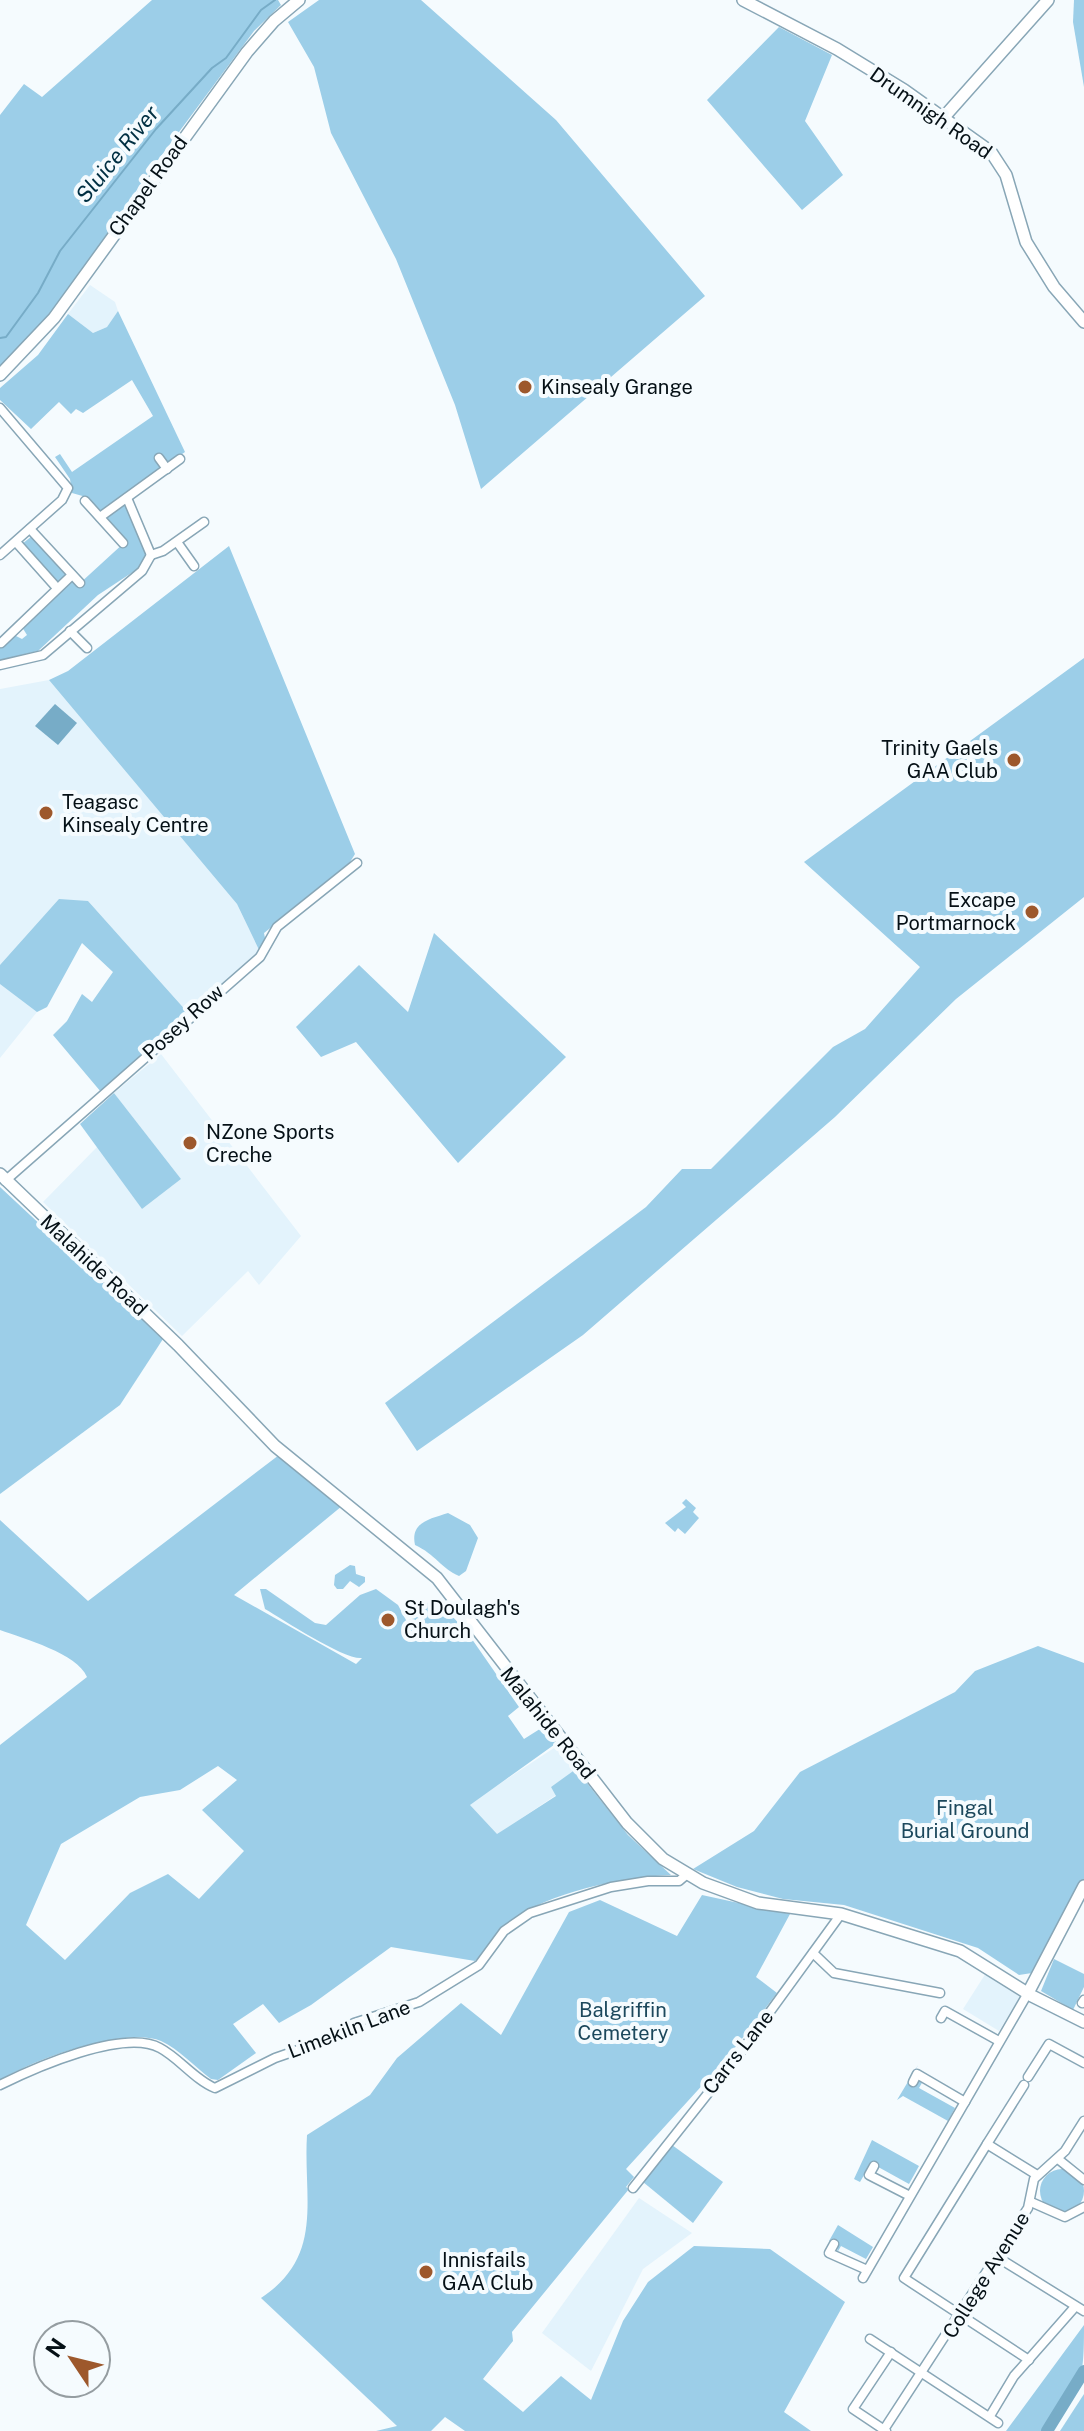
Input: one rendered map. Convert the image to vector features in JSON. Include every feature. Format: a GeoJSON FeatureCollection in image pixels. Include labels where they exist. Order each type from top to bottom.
{"type":"FeatureCollection","features":[{"type":"Feature","properties":{"kind":"main road","name":"Chapel Road"},"geometry":{"type":"LineString","coordinates":[[0,375],[31,346],[69,299],[116,228],[247,52],[274,21],[299,0]]}},
{"type":"Feature","properties":{"kind":"main road","name":"Drumnigh Road"},"geometry":{"type":"LineString","coordinates":[[743,0],[837,49],[944,117],[991,152],[1002,166],[1026,242],[1054,287],[1084,322]]}},
{"type":"Feature","properties":{"kind":"main road"},"geometry":{"type":"LineString","coordinates":[[944,117],[1048,0]]}},
{"type":"Feature","properties":{"kind":"main road","name":"Malahide Road"},"geometry":{"type":"LineString","coordinates":[[2,1177],[178,1345],[275,1446],[437,1578],[627,1823],[663,1859],[686,1875],[758,1903],[841,1914],[960,1951],[1028,1993],[1084,2022]]}},
{"type":"Feature","properties":{"kind":"main road"},"geometry":{"type":"LineString","coordinates":[[1028,1993],[1084,1886]]}},
{"type":"Feature","properties":{"kind":"street"},"geometry":{"type":"LineString","coordinates":[[0,408],[68,488],[62,500],[0,555]]}},
{"type":"Feature","properties":{"kind":"street"},"geometry":{"type":"LineString","coordinates":[[159,458],[167,469]]}},
{"type":"Feature","properties":{"kind":"street"},"geometry":{"type":"LineString","coordinates":[[100,517],[180,459]]}},
{"type":"Feature","properties":{"kind":"street"},"geometry":{"type":"LineString","coordinates":[[127,498],[151,555]]}},
{"type":"Feature","properties":{"kind":"street"},"geometry":{"type":"LineString","coordinates":[[85,501],[123,543]]}},
{"type":"Feature","properties":{"kind":"street"},"geometry":{"type":"LineString","coordinates":[[0,665],[43,655],[142,571],[151,555],[177,542],[204,522]]}},
{"type":"Feature","properties":{"kind":"street"},"geometry":{"type":"LineString","coordinates":[[30,529],[80,583]]}},
{"type":"Feature","properties":{"kind":"street"},"geometry":{"type":"LineString","coordinates":[[16,542],[57,588]]}},
{"type":"Feature","properties":{"kind":"street"},"geometry":{"type":"LineString","coordinates":[[177,542],[194,566]]}},
{"type":"Feature","properties":{"kind":"street"},"geometry":{"type":"LineString","coordinates":[[1,643],[72,575]]}},
{"type":"Feature","properties":{"kind":"street"},"geometry":{"type":"LineString","coordinates":[[17,628],[24,636]]}},
{"type":"Feature","properties":{"kind":"street"},"geometry":{"type":"LineString","coordinates":[[70,631],[87,648]]}},
{"type":"Feature","properties":{"kind":"street","name":"Posey Row"},"geometry":{"type":"LineString","coordinates":[[2,1177],[260,957],[277,927],[357,863]]}},
{"type":"Feature","properties":{"kind":"street","name":"Limekiln Lane"},"geometry":{"type":"LineString","coordinates":[[0,2085],[82,2051],[140,2043],[160,2048],[215,2088],[275,2058],[321,2042],[354,2023],[419,2002],[479,1965],[504,1931],[530,1913],[611,1887],[648,1881],[679,1881],[686,1875]]}},
{"type":"Feature","properties":{"kind":"street","name":"Carrs Lane"},"geometry":{"type":"LineString","coordinates":[[633,2188],[740,2053],[841,1914]]}},
{"type":"Feature","properties":{"kind":"street"},"geometry":{"type":"LineString","coordinates":[[813,1953],[834,1973],[940,1993]]}},
{"type":"Feature","properties":{"kind":"street"},"geometry":{"type":"LineString","coordinates":[[834,2244],[829,2253],[864,2274],[965,2102],[997,2040],[1028,1993]]}},
{"type":"Feature","properties":{"kind":"street"},"geometry":{"type":"LineString","coordinates":[[941,2018],[945,2011],[997,2040]]}},
{"type":"Feature","properties":{"kind":"street"},"geometry":{"type":"LineString","coordinates":[[1029,2360],[904,2278],[1049,2044],[1084,2063]]}},
{"type":"Feature","properties":{"kind":"street"},"geometry":{"type":"LineString","coordinates":[[913,2082],[917,2074],[965,2102]]}},
{"type":"Feature","properties":{"kind":"street"},"geometry":{"type":"LineString","coordinates":[[987,2144],[1037,2175],[1058,2159],[1084,2121]]}},
{"type":"Feature","properties":{"kind":"street"},"geometry":{"type":"LineString","coordinates":[[1058,2159],[1084,2180]]}},
{"type":"Feature","properties":{"kind":"street"},"geometry":{"type":"LineString","coordinates":[[874,2166],[869,2175],[908,2195]]}},
{"type":"Feature","properties":{"kind":"street","name":"College Avenue"},"geometry":{"type":"LineString","coordinates":[[885,2430],[1031,2202],[1037,2175]]}},
{"type":"Feature","properties":{"kind":"street"},"geometry":{"type":"LineString","coordinates":[[1031,2202],[1065,2217],[1084,2207]]}},
{"type":"Feature","properties":{"kind":"street"},"geometry":{"type":"LineString","coordinates":[[990,2416],[1003,2391],[1029,2360],[1079,2310],[997,2257]]}},
{"type":"Feature","properties":{"kind":"street"},"geometry":{"type":"LineString","coordinates":[[870,2339],[998,2423]]}},
{"type":"Feature","properties":{"kind":"street"},"geometry":{"type":"LineString","coordinates":[[885,2430],[853,2409],[891,2352]]}},
{"type":"Feature","properties":{"kind":"shaded area"},"geometry":{"type":"Polygon","coordinates":[[[90,285],[115,302],[118,311],[107,327],[93,333],[68,314],[90,285]]]}},
{"type":"Feature","properties":{"kind":"shaded area"},"geometry":{"type":"Polygon","coordinates":[[[49,680],[237,904],[261,954],[189,1014],[88,901],[47,1007],[37,1012],[0,1058],[0,689],[49,680]]]}},
{"type":"Feature","properties":{"kind":"shaded area"},"geometry":{"type":"Polygon","coordinates":[[[55,704],[77,723],[58,745],[35,726],[55,704]]]}},
{"type":"Feature","properties":{"kind":"shaded area"},"geometry":{"type":"Polygon","coordinates":[[[161,1054],[301,1236],[259,1285],[248,1271],[182,1336],[43,1202],[98,1146],[142,1209],[181,1179],[114,1093],[161,1054]]]}},
{"type":"Feature","properties":{"kind":"shaded area"},"geometry":{"type":"Polygon","coordinates":[[[557,1746],[577,1770],[551,1787],[556,1795],[495,1836],[469,1804],[557,1746]]]}},
{"type":"Feature","properties":{"kind":"shaded area"},"geometry":{"type":"Polygon","coordinates":[[[986,1973],[1020,1997],[999,2031],[963,2009],[986,1973]]]}},
{"type":"Feature","properties":{"kind":"shaded area"},"geometry":{"type":"Polygon","coordinates":[[[639,2198],[692,2233],[643,2269],[591,2371],[542,2333],[639,2198]]]}},
{"type":"Feature","properties":{"kind":"green space"},"geometry":{"type":"Polygon","coordinates":[[[152,0],[278,0],[281,5],[254,31],[147,175],[51,316],[0,369],[0,115],[24,84],[42,97],[152,0]]]}},
{"type":"Feature","properties":{"kind":"green space"},"geometry":{"type":"Polygon","coordinates":[[[319,0],[421,0],[556,120],[705,296],[481,489],[455,405],[396,259],[331,133],[314,67],[288,22],[319,0]]]}},
{"type":"Feature","properties":{"kind":"green space"},"geometry":{"type":"Polygon","coordinates":[[[1074,0],[1084,0],[1084,87],[1073,22],[1074,0]]]}},
{"type":"Feature","properties":{"kind":"green space"},"geometry":{"type":"Polygon","coordinates":[[[779,27],[832,55],[805,121],[843,175],[802,210],[707,100],[779,27]]]}},
{"type":"Feature","properties":{"kind":"green space"},"geometry":{"type":"Polygon","coordinates":[[[118,311],[185,452],[100,511],[86,497],[72,493],[70,479],[55,457],[60,454],[72,472],[153,416],[132,380],[83,413],[76,409],[71,414],[59,402],[31,429],[0,400],[0,388],[38,355],[68,314],[93,333],[107,327],[118,311]]]}},
{"type":"Feature","properties":{"kind":"green space"},"geometry":{"type":"Polygon","coordinates":[[[125,504],[147,552],[142,566],[98,595],[38,651],[0,660],[0,647],[14,635],[22,639],[27,635],[22,627],[72,582],[78,585],[125,542],[105,518],[125,504]]]}},
{"type":"Feature","properties":{"kind":"green space"},"geometry":{"type":"Polygon","coordinates":[[[32,536],[66,574],[59,583],[22,544],[32,536]]]}},
{"type":"Feature","properties":{"kind":"green space"},"geometry":{"type":"Polygon","coordinates":[[[229,546],[355,854],[347,867],[264,933],[267,948],[261,954],[237,904],[49,680],[68,671],[229,546]]]}},
{"type":"Feature","properties":{"kind":"green space"},"geometry":{"type":"Polygon","coordinates":[[[1084,658],[1084,897],[956,999],[835,1117],[583,1335],[417,1451],[385,1403],[646,1207],[682,1169],[711,1169],[833,1047],[865,1029],[920,967],[804,862],[1084,658]]]}},
{"type":"Feature","properties":{"kind":"green space"},"geometry":{"type":"Polygon","coordinates":[[[59,899],[88,901],[189,1014],[101,1092],[53,1035],[67,1021],[82,994],[92,1002],[113,972],[82,943],[47,1007],[37,1012],[0,984],[0,965],[59,899]]]}},
{"type":"Feature","properties":{"kind":"green space"},"geometry":{"type":"Polygon","coordinates":[[[434,933],[566,1057],[458,1163],[356,1042],[321,1057],[296,1027],[359,965],[408,1012],[434,933]]]}},
{"type":"Feature","properties":{"kind":"green space"},"geometry":{"type":"Polygon","coordinates":[[[114,1093],[181,1179],[142,1209],[80,1124],[114,1093]]]}},
{"type":"Feature","properties":{"kind":"green space"},"geometry":{"type":"Polygon","coordinates":[[[0,1187],[163,1339],[120,1405],[0,1494],[0,1187]]]}},
{"type":"Feature","properties":{"kind":"green space"},"geometry":{"type":"Polygon","coordinates":[[[279,1455],[342,1506],[234,1595],[356,1664],[362,1658],[328,1646],[265,1609],[260,1589],[266,1589],[315,1623],[326,1625],[360,1595],[376,1589],[398,1605],[407,1622],[434,1597],[467,1632],[519,1707],[508,1716],[524,1739],[543,1727],[558,1742],[470,1805],[497,1834],[556,1796],[551,1787],[576,1769],[628,1835],[671,1875],[606,1883],[538,1905],[503,1928],[475,1961],[391,1947],[311,2005],[279,2023],[263,2004],[233,2024],[256,2053],[218,2080],[211,2079],[168,2044],[145,2038],[125,2038],[55,2055],[0,2081],[0,1745],[87,1677],[81,1668],[61,1654],[0,1630],[0,1520],[88,1601],[279,1455]],[[218,1766],[180,1790],[140,1797],[61,1844],[26,1925],[65,1960],[130,1893],[168,1874],[199,1899],[244,1851],[202,1810],[237,1780],[218,1766]]]}},
{"type":"Feature","properties":{"kind":"green space"},"geometry":{"type":"Polygon","coordinates":[[[686,1499],[696,1508],[693,1512],[699,1518],[685,1534],[678,1528],[675,1532],[665,1523],[686,1507],[682,1503],[686,1499]]]}},
{"type":"Feature","properties":{"kind":"green space"},"geometry":{"type":"Polygon","coordinates":[[[448,1513],[470,1525],[478,1538],[466,1571],[459,1576],[415,1545],[418,1526],[448,1513]]]}},
{"type":"Feature","properties":{"kind":"green space"},"geometry":{"type":"Polygon","coordinates":[[[350,1565],[355,1566],[356,1574],[365,1577],[365,1582],[359,1587],[350,1581],[343,1589],[337,1589],[334,1585],[335,1575],[350,1565]]]}},
{"type":"Feature","properties":{"kind":"green space","name":"Fingal Burial Ground"},"geometry":{"type":"Polygon","coordinates":[[[1038,1646],[1084,1663],[1084,1880],[1032,1973],[1019,1975],[978,1948],[844,1905],[783,1899],[737,1887],[693,1869],[754,1831],[800,1772],[955,1692],[975,1671],[1038,1646]]]}},
{"type":"Feature","properties":{"kind":"green space","name":"Balgriffin Cemetery"},"geometry":{"type":"Polygon","coordinates":[[[702,1895],[790,1914],[756,1977],[777,1993],[728,2057],[626,2169],[634,2177],[626,2187],[629,2189],[512,2332],[513,2341],[483,2379],[523,2412],[561,2376],[591,2400],[623,2321],[648,2282],[694,2246],[770,2249],[845,2302],[784,2412],[811,2431],[465,2431],[445,2417],[431,2431],[376,2431],[397,2426],[261,2298],[281,2282],[295,2264],[303,2245],[308,2203],[307,2135],[370,2095],[397,2058],[461,2003],[501,2035],[569,1912],[600,1900],[677,1936],[702,1895]]]}},
{"type":"Feature","properties":{"kind":"green space"},"geometry":{"type":"Polygon","coordinates":[[[1054,1959],[1084,1974],[1084,1987],[1073,2010],[1041,1991],[1054,1959]]]}},
{"type":"Feature","properties":{"kind":"green space"},"geometry":{"type":"Polygon","coordinates":[[[918,2065],[910,2081],[923,2081],[919,2088],[955,2108],[948,2121],[903,2096],[897,2100],[918,2065]]]}},
{"type":"Feature","properties":{"kind":"green space"},"geometry":{"type":"Polygon","coordinates":[[[872,2140],[919,2166],[909,2184],[871,2163],[860,2182],[854,2179],[872,2140]]]}},
{"type":"Feature","properties":{"kind":"green space"},"geometry":{"type":"Polygon","coordinates":[[[672,2145],[723,2182],[693,2223],[643,2182],[672,2145]]]}},
{"type":"Feature","properties":{"kind":"green space"},"geometry":{"type":"Polygon","coordinates":[[[1062,2169],[1077,2176],[1084,2191],[1077,2206],[1062,2213],[1047,2206],[1040,2191],[1047,2176],[1062,2169]]]}},
{"type":"Feature","properties":{"kind":"green space"},"geometry":{"type":"Polygon","coordinates":[[[838,2225],[873,2247],[866,2259],[841,2246],[837,2253],[838,2245],[829,2241],[838,2225]]]}},
{"type":"Feature","properties":{"kind":"green space"},"geometry":{"type":"Polygon","coordinates":[[[1084,2325],[1081,2375],[1072,2393],[1043,2431],[1006,2431],[1084,2325]]]}},
{"type":"Feature","properties":{"kind":"green space"},"geometry":{"type":"Polygon","coordinates":[[[1084,2394],[1084,2431],[1060,2431],[1084,2394]]]}},
{"type":"Feature","properties":{"kind":"waterway","name":"Sluice River"},"geometry":{"type":"LineString","coordinates":[[0,338],[6,337],[38,293],[60,251],[156,129],[212,68],[226,58],[261,10],[275,0]]}},
{"type":"Feature","properties":{"kind":"waterway"},"geometry":{"type":"LineString","coordinates":[[1047,2431],[1084,2371]]}},
{"type":"Feature","properties":{"kind":"place","name":"Kinsealy Grange"},"geometry":{"type":"Point","coordinates":[525,387]}},
{"type":"Feature","properties":{"kind":"place","name":"Trinity Gaels GAA Club"},"geometry":{"type":"Point","coordinates":[1014,760]}},
{"type":"Feature","properties":{"kind":"place","name":"Teagasc Kinsealy Centre"},"geometry":{"type":"Point","coordinates":[46,813]}},
{"type":"Feature","properties":{"kind":"place","name":"Excape Portmarnock"},"geometry":{"type":"Point","coordinates":[1032,912]}},
{"type":"Feature","properties":{"kind":"place","name":"NZone Sports Creche"},"geometry":{"type":"Point","coordinates":[190,1143]}},
{"type":"Feature","properties":{"kind":"place","name":"St Doulagh's Church"},"geometry":{"type":"Point","coordinates":[388,1620]}},
{"type":"Feature","properties":{"kind":"place","name":"Innisfails GAA Club"},"geometry":{"type":"Point","coordinates":[426,2272]}}]}
